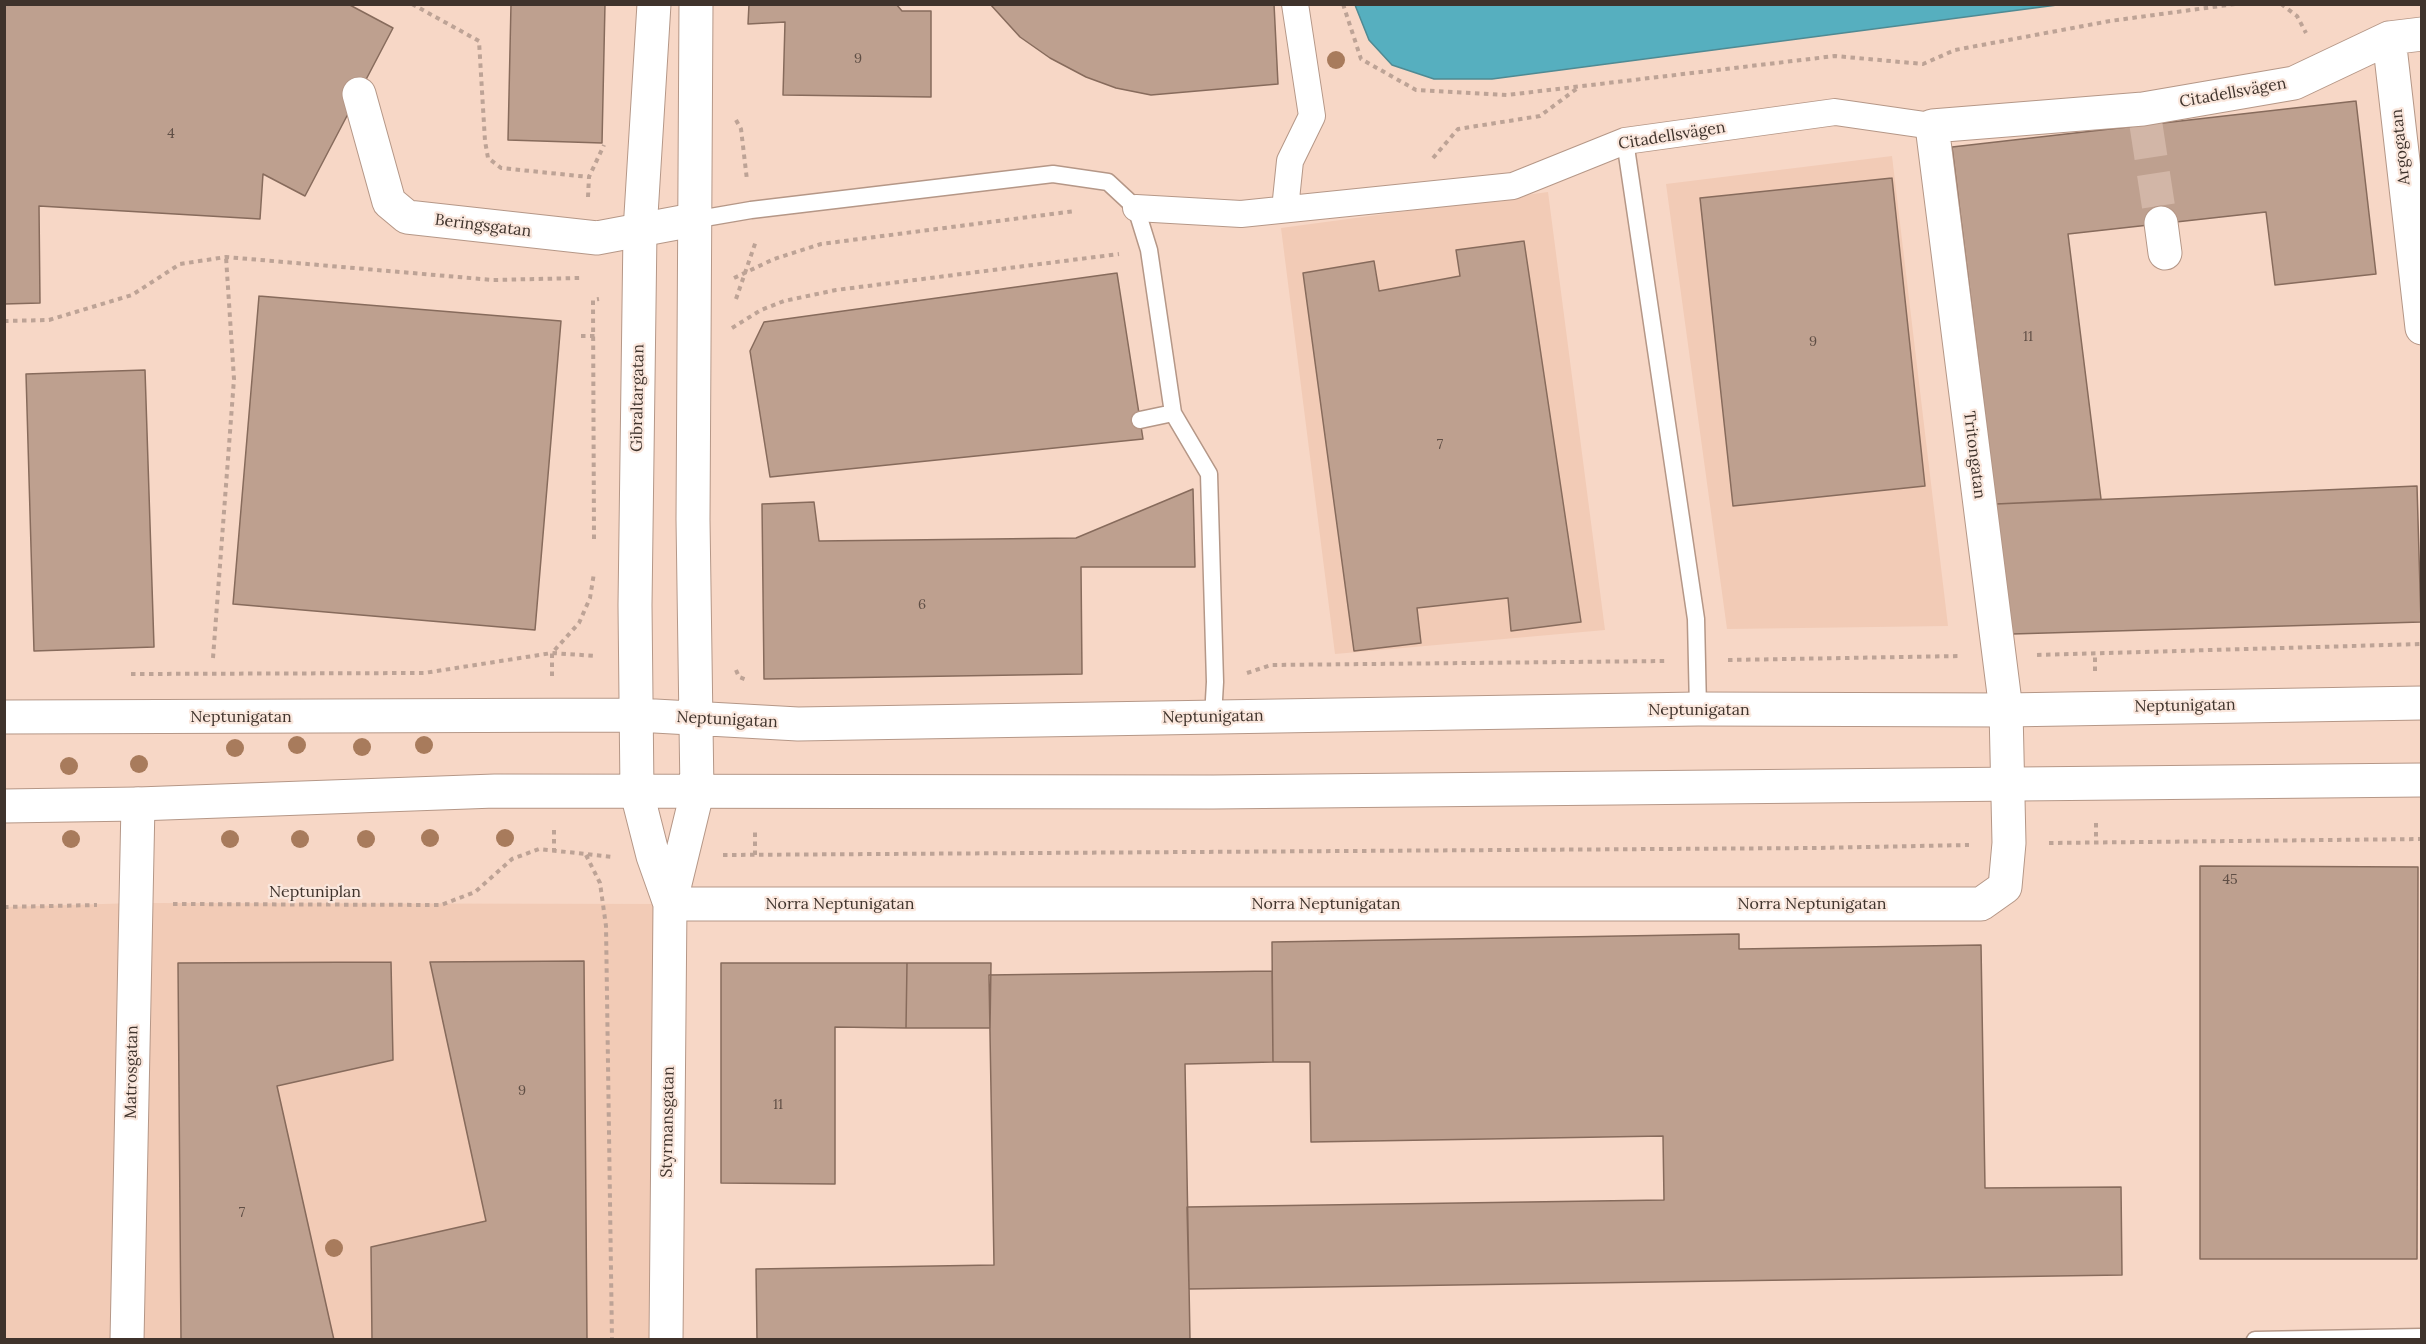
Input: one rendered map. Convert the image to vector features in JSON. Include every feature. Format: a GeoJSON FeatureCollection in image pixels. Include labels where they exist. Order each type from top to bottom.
{"type":"FeatureCollection","features":[{"type":"Feature","properties":{"kind":"street","name":"Gibraltargatan"},"geometry":{"type":"LineString","coordinates":[[637,793],[635,605],[640,231],[654,4]]}},
{"type":"Feature","properties":{"kind":"street"},"geometry":{"type":"LineString","coordinates":[[696,4],[693,220],[697,793]]}},
{"type":"Feature","properties":{"kind":"street"},"geometry":{"type":"LineString","coordinates":[[1285,209],[1290,161],[1312,116],[1295,4]]}},
{"type":"Feature","properties":{"kind":"street","name":"Citadellsvägen"},"geometry":{"type":"LineString","coordinates":[[1136,208],[1241,214],[1513,186],[1625,141],[1835,112],[1932,126],[2144,117],[2294,83],[2389,38],[2421,34]]}},
{"type":"Feature","properties":{"kind":"street","name":"Argogatan"},"geometry":{"type":"LineString","coordinates":[[2389,38],[2421,327]]}},
{"type":"Feature","properties":{"kind":"street","name":"Beringsgatan"},"geometry":{"type":"LineString","coordinates":[[358,94],[389,202],[407,217],[585,238],[640,231],[693,220]]}},
{"type":"Feature","properties":{"kind":"street","name":"Tritongatan"},"geometry":{"type":"LineString","coordinates":[[1932,126],[2006,710],[2009,843],[2005,887],[1981,904]]}},
{"type":"Feature","properties":{"kind":"street","name":"Neptunigatan"},"geometry":{"type":"LineString","coordinates":[[4,717],[637,715],[798,724],[1698,709],[2006,710],[2421,702]]}},
{"type":"Feature","properties":{"kind":"street"},"geometry":{"type":"LineString","coordinates":[[4,806],[138,804],[495,791],[637,793],[1213,792],[2421,780]]}},
{"type":"Feature","properties":{"kind":"street","name":"Styrmansgatan"},"geometry":{"type":"LineString","coordinates":[[637,793],[653,856],[670,904]]}},
{"type":"Feature","properties":{"kind":"street","name":"Styrmansgatan"},"geometry":{"type":"LineString","coordinates":[[666,1340],[670,904],[697,793]]}},
{"type":"Feature","properties":{"kind":"street","name":"Matrosgatan"},"geometry":{"type":"LineString","coordinates":[[127,1340],[138,804]]}},
{"type":"Feature","properties":{"kind":"street","name":"Norra Neptunigatan"},"geometry":{"type":"LineString","coordinates":[[670,904],[1981,904]]}},
{"type":"Feature","properties":{"kind":"lane"},"geometry":{"type":"LineString","coordinates":[[1625,141],[1696,619],[1698,709]]}},
{"type":"Feature","properties":{"kind":"lane"},"geometry":{"type":"LineString","coordinates":[[693,220],[751,210],[1053,174],[1108,182],[1136,208],[1149,250],[1173,413],[1209,474],[1215,682],[1213,717]]}},
{"type":"Feature","properties":{"kind":"lane"},"geometry":{"type":"LineString","coordinates":[[1140,420],[1173,413]]}},
{"type":"Feature","properties":{"kind":"lane"},"geometry":{"type":"LineString","coordinates":[[2256,1340],[2421,1337]]}},
{"type":"Feature","properties":{"kind":"path"},"geometry":{"type":"LineString","coordinates":[[412,4],[478,41],[488,158],[501,168],[589,177]]}},
{"type":"Feature","properties":{"kind":"path"},"geometry":{"type":"LineString","coordinates":[[1343,4],[1361,58],[1416,90],[1507,95],[1835,56],[1923,64],[1955,50],[2110,21],[2235,4]]}},
{"type":"Feature","properties":{"kind":"path"},"geometry":{"type":"LineString","coordinates":[[1400,197],[1458,129],[1540,116],[1580,87]]}},
{"type":"Feature","properties":{"kind":"path"},"geometry":{"type":"LineString","coordinates":[[741,129],[751,210]]}},
{"type":"Feature","properties":{"kind":"path"},"geometry":{"type":"LineString","coordinates":[[587,207],[589,177],[607,140]]}},
{"type":"Feature","properties":{"kind":"path"},"geometry":{"type":"LineString","coordinates":[[742,275],[774,260],[821,244],[1105,207],[1136,208]]}},
{"type":"Feature","properties":{"kind":"path"},"geometry":{"type":"LineString","coordinates":[[729,330],[761,309],[784,301],[836,290],[1149,250]]}},
{"type":"Feature","properties":{"kind":"path"},"geometry":{"type":"LineString","coordinates":[[4,321],[49,320],[132,295],[180,264],[226,257],[493,280],[582,278]]}},
{"type":"Feature","properties":{"kind":"path"},"geometry":{"type":"LineString","coordinates":[[213,658],[234,379],[226,257]]}},
{"type":"Feature","properties":{"kind":"path"},"geometry":{"type":"LineString","coordinates":[[594,549],[593,300],[602,299]]}},
{"type":"Feature","properties":{"kind":"path"},"geometry":{"type":"LineString","coordinates":[[552,684],[552,653],[583,614],[590,598],[594,561]]}},
{"type":"Feature","properties":{"kind":"path"},"geometry":{"type":"LineString","coordinates":[[122,675],[424,673],[552,653],[580,655]]}},
{"type":"Feature","properties":{"kind":"path"},"geometry":{"type":"LineString","coordinates":[[755,820],[755,855]]}},
{"type":"Feature","properties":{"kind":"path"},"geometry":{"type":"LineString","coordinates":[[554,827],[554,851]]}},
{"type":"Feature","properties":{"kind":"path"},"geometry":{"type":"LineString","coordinates":[[716,855],[1815,848],[2009,843],[2421,839]]}},
{"type":"Feature","properties":{"kind":"path","name":"Neptuniplan"},"geometry":{"type":"LineString","coordinates":[[4,907],[136,903],[441,905],[475,892],[512,858],[539,849],[608,857]]}},
{"type":"Feature","properties":{"kind":"path"},"geometry":{"type":"LineString","coordinates":[[586,854],[600,883],[606,926],[612,1340]]}},
{"type":"Feature","properties":{"kind":"shaded area"},"geometry":{"type":"Polygon","coordinates":[[[1892,156],[1948,626],[1727,629],[1666,184],[1892,156]]]}},
{"type":"Feature","properties":{"kind":"shaded area"},"geometry":{"type":"Polygon","coordinates":[[[1548,192],[1605,630],[1335,654],[1281,228],[1548,192]]]}},
{"type":"Feature","properties":{"kind":"shaded area"},"geometry":{"type":"Polygon","coordinates":[[[136,903],[670,904],[666,1339],[5,1339],[4,907],[136,903]]]}},
{"type":"Feature","properties":{"kind":"water"},"geometry":{"type":"Polygon","coordinates":[[[1355,5],[2057,5],[1492,79],[1434,79],[1392,65],[1369,40],[1355,5]]]}},
{"type":"Feature","properties":{"kind":"building"},"geometry":{"type":"Polygon","coordinates":[[[4,4],[348,4],[393,28],[305,196],[263,174],[260,219],[39,206],[40,303],[4,304],[4,4]]]}},
{"type":"Feature","properties":{"kind":"building"},"geometry":{"type":"Polygon","coordinates":[[[511,4],[605,4],[602,143],[508,140],[511,4]]]}},
{"type":"Feature","properties":{"kind":"building"},"geometry":{"type":"Polygon","coordinates":[[[749,4],[896,4],[902,11],[931,11],[931,97],[783,95],[785,22],[748,24],[749,4]]]}},
{"type":"Feature","properties":{"kind":"building"},"geometry":{"type":"Polygon","coordinates":[[[990,4],[1274,4],[1278,84],[1151,95],[1116,88],[1086,77],[1050,58],[1020,37],[990,4]]]}},
{"type":"Feature","properties":{"kind":"building"},"geometry":{"type":"Polygon","coordinates":[[[2356,101],[2376,274],[2275,285],[2266,212],[2068,234],[2101,499],[1996,504],[1952,147],[2356,101]]]}},
{"type":"Feature","properties":{"kind":"building"},"geometry":{"type":"Polygon","coordinates":[[[1892,178],[1925,486],[1733,506],[1700,198],[1892,178]]]}},
{"type":"Feature","properties":{"kind":"building"},"geometry":{"type":"Polygon","coordinates":[[[1524,241],[1581,622],[1511,631],[1508,598],[1417,608],[1421,643],[1354,651],[1303,273],[1374,261],[1379,291],[1460,276],[1456,250],[1524,241]]]}},
{"type":"Feature","properties":{"kind":"building"},"geometry":{"type":"Polygon","coordinates":[[[1117,273],[1143,439],[770,477],[750,351],[764,322],[1117,273]]]}},
{"type":"Feature","properties":{"kind":"building"},"geometry":{"type":"Polygon","coordinates":[[[259,296],[561,321],[535,630],[233,604],[259,296]]]}},
{"type":"Feature","properties":{"kind":"building"},"geometry":{"type":"Polygon","coordinates":[[[145,370],[154,647],[34,651],[26,374],[145,370]]]}},
{"type":"Feature","properties":{"kind":"building"},"geometry":{"type":"Polygon","coordinates":[[[2417,486],[2421,622],[2012,634],[1996,504],[2417,486]]]}},
{"type":"Feature","properties":{"kind":"building"},"geometry":{"type":"Polygon","coordinates":[[[1193,489],[1195,567],[1081,567],[1082,674],[764,679],[762,504],[814,502],[819,541],[1076,538],[1193,489]]]}},
{"type":"Feature","properties":{"kind":"building"},"geometry":{"type":"Polygon","coordinates":[[[2200,866],[2418,867],[2417,1259],[2200,1259],[2200,866]]]}},
{"type":"Feature","properties":{"kind":"building"},"geometry":{"type":"Polygon","coordinates":[[[1739,934],[1739,949],[1981,945],[1985,1188],[2121,1187],[2122,1275],[1189,1289],[1187,1207],[1664,1200],[1663,1136],[1311,1142],[1310,1062],[1273,1062],[1272,942],[1739,934]]]}},
{"type":"Feature","properties":{"kind":"building"},"geometry":{"type":"Polygon","coordinates":[[[584,961],[587,1340],[372,1340],[371,1247],[486,1221],[430,962],[584,961]]]}},
{"type":"Feature","properties":{"kind":"building"},"geometry":{"type":"Polygon","coordinates":[[[391,962],[393,1060],[277,1086],[334,1340],[181,1340],[178,963],[391,962]]]}},
{"type":"Feature","properties":{"kind":"building"},"geometry":{"type":"Polygon","coordinates":[[[721,963],[907,963],[906,1028],[835,1027],[835,1184],[721,1183],[721,963]]]}},
{"type":"Feature","properties":{"kind":"building"},"geometry":{"type":"Polygon","coordinates":[[[907,963],[991,963],[990,1028],[906,1028],[907,963]]]}},
{"type":"Feature","properties":{"kind":"building"},"geometry":{"type":"Polygon","coordinates":[[[1272,971],[1273,1062],[1185,1064],[1190,1340],[757,1340],[756,1269],[994,1265],[989,975],[1272,971]]]}},
{"type":"Feature","properties":{"kind":"tunnel"},"geometry":{"type":"LineString","coordinates":[[2146,125],[2161,223]]}}]}
